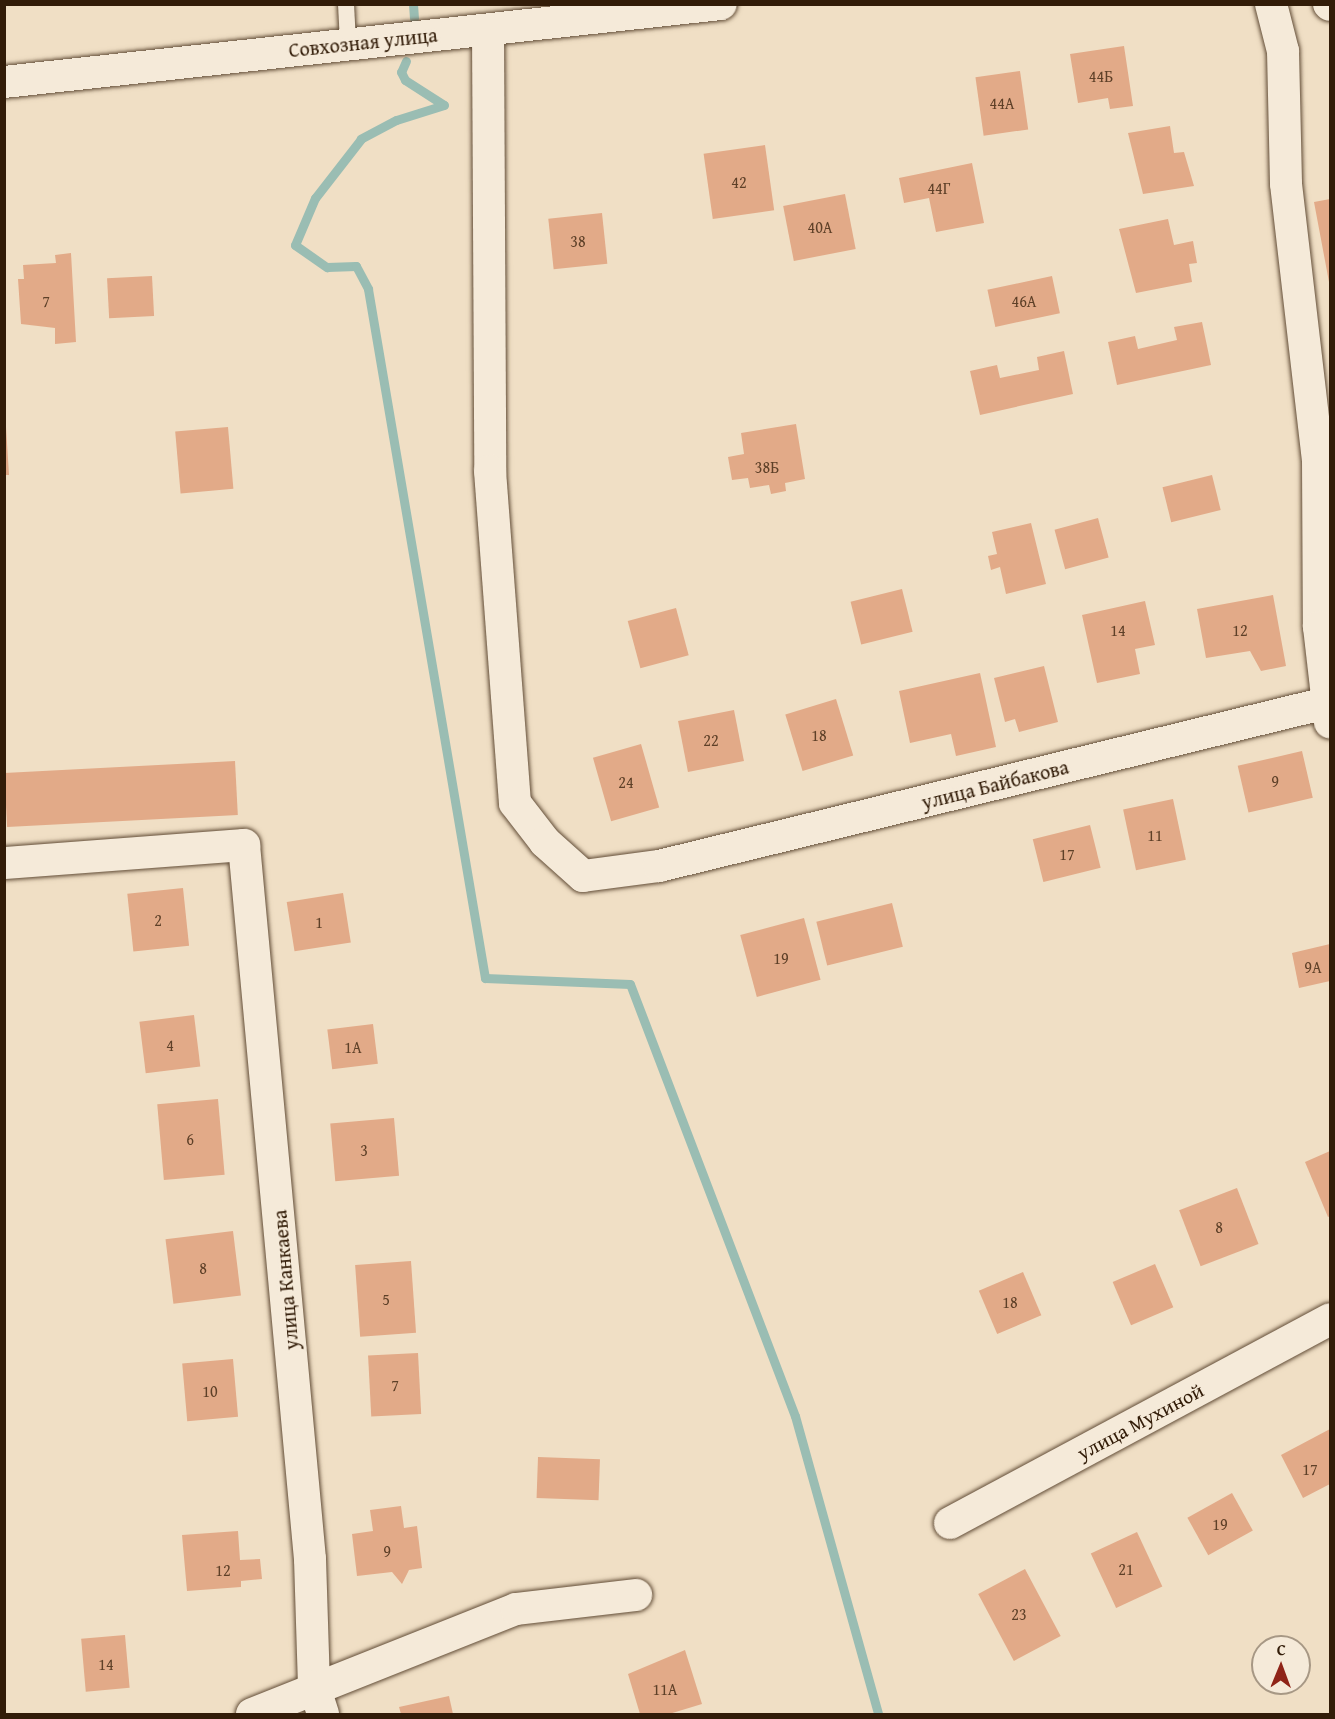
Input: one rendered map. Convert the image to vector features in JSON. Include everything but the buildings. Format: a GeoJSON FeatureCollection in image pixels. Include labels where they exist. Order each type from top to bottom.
{"type":"FeatureCollection","features":[{"type":"Feature","properties":{"kind":"street","name":"Совхозная улица"},"geometry":{"type":"LineString","coordinates":[[4,82],[348,42],[488,30],[721,4]]}},
{"type":"Feature","properties":{"kind":"street"},"geometry":{"type":"LineString","coordinates":[[1271,4],[1283,51],[1286,184],[1318,460],[1329,710]]}},
{"type":"Feature","properties":{"kind":"street","name":"улица Байбакова"},"geometry":{"type":"LineString","coordinates":[[488,30],[490,471],[515,802],[545,842],[584,876],[659,866],[1329,710]]}},
{"type":"Feature","properties":{"kind":"street","name":"улица Канкаева"},"geometry":{"type":"LineString","coordinates":[[4,863],[244,845],[310,1559],[319,1700]]}},
{"type":"Feature","properties":{"kind":"street","name":"улица Мухиной"},"geometry":{"type":"LineString","coordinates":[[950,1523],[1330,1319]]}},
{"type":"Feature","properties":{"kind":"street"},"geometry":{"type":"LineString","coordinates":[[252,1714],[319,1700],[516,1609],[636,1595]]}},
{"type":"Feature","properties":{"kind":"lane"},"geometry":{"type":"LineString","coordinates":[[346,4],[348,42]]}},
{"type":"Feature","properties":{"kind":"waterway"},"geometry":{"type":"LineString","coordinates":[[413,4],[414,18]]}},
{"type":"Feature","properties":{"kind":"waterway"},"geometry":{"type":"LineString","coordinates":[[406,61],[401,72],[405,80],[444,105],[396,120],[361,139],[315,198],[295,245],[327,267],[356,266],[368,289],[485,978],[630,984],[795,1416],[878,1714]]}}]}
